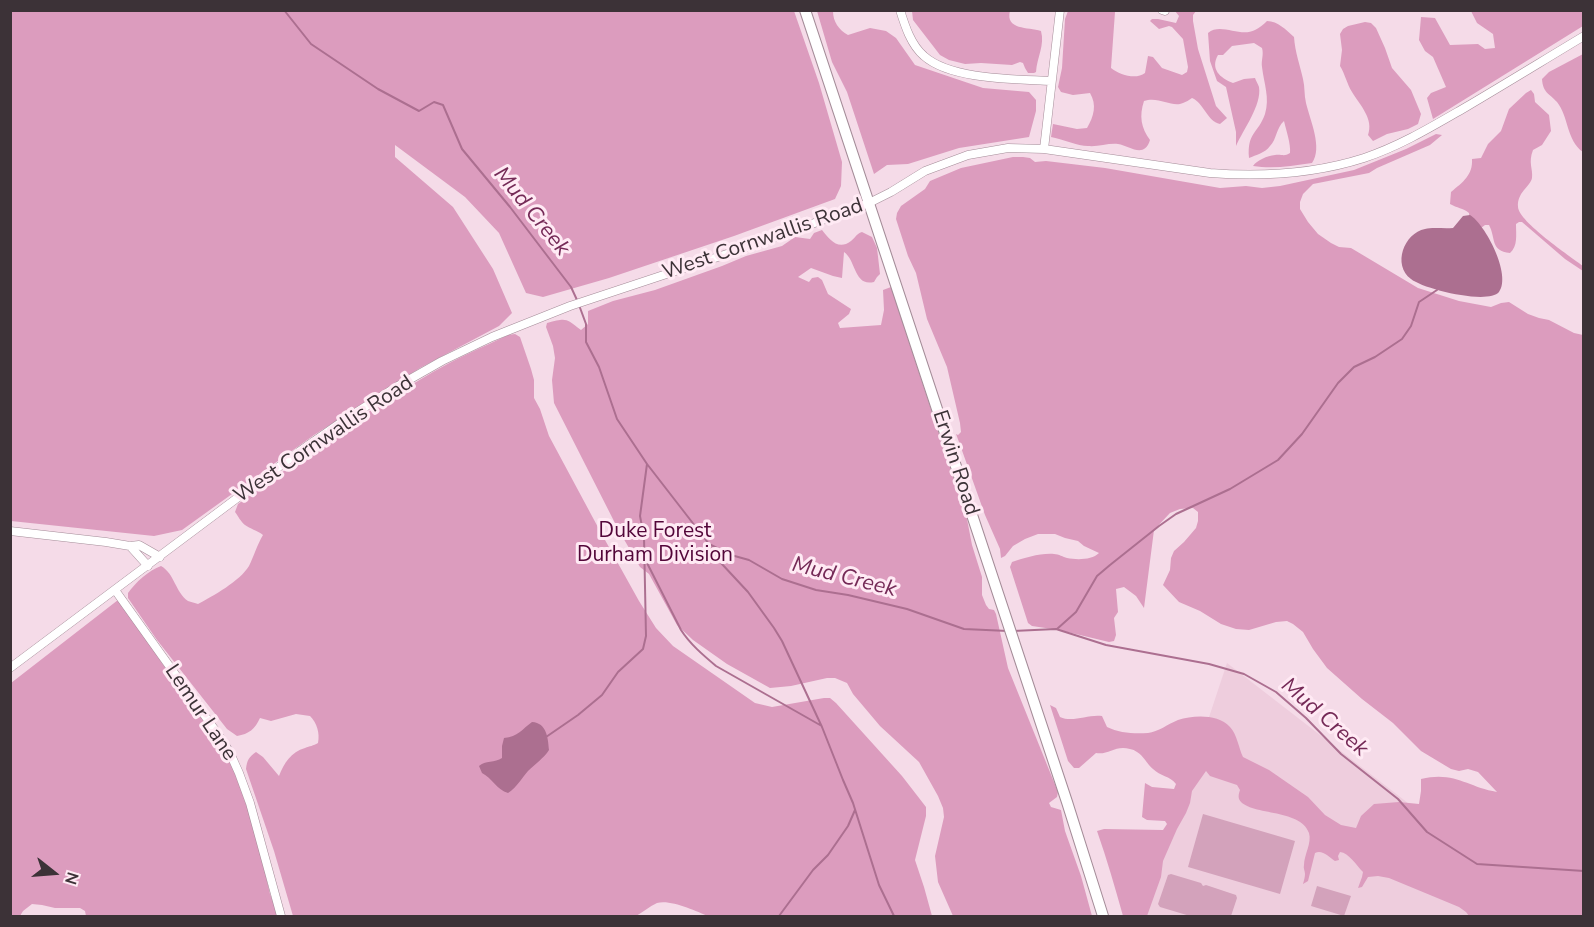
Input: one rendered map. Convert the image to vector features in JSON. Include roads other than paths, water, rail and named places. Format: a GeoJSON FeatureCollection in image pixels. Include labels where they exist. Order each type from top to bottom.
{"type":"FeatureCollection","features":[{"type":"Feature","properties":{"kind":"main road","name":"Erwin Road"},"geometry":{"type":"LineString","coordinates":[[805,10],[1103,916]]}},
{"type":"Feature","properties":{"kind":"street"},"geometry":{"type":"LineString","coordinates":[[900,10],[905,26],[918,50],[941,67],[964,74],[1052,81]]}},
{"type":"Feature","properties":{"kind":"street"},"geometry":{"type":"LineString","coordinates":[[1044,149],[1060,10]]}},
{"type":"Feature","properties":{"kind":"street","name":"West Cornwallis Road"},"geometry":{"type":"LineString","coordinates":[[10,668],[346,419],[390,391],[460,352],[529,322],[570,306],[760,243],[868,203],[925,171],[968,154],[1008,148],[1044,149],[1235,175],[1288,173],[1327,167],[1378,153],[1414,136],[1584,36]]}},
{"type":"Feature","properties":{"kind":"street"},"geometry":{"type":"LineString","coordinates":[[10,531],[130,546],[139,545],[160,557]]}},
{"type":"Feature","properties":{"kind":"street"},"geometry":{"type":"LineString","coordinates":[[130,546],[148,566]]}},
{"type":"Feature","properties":{"kind":"street","name":"Lemur Lane"},"geometry":{"type":"LineString","coordinates":[[115,590],[230,753],[250,803],[281,916]]}},
{"type":"Feature","properties":{"kind":"waterway","name":"Mud Creek"},"geometry":{"type":"LineString","coordinates":[[284,10],[311,44],[378,89],[419,111],[434,102],[443,105],[462,149],[571,287],[577,300]]}},
{"type":"Feature","properties":{"kind":"waterway"},"geometry":{"type":"LineString","coordinates":[[1057,629],[1076,612],[1097,576],[1159,526],[1176,514],[1230,489],[1278,460],[1302,434],[1338,383],[1354,367],[1375,357],[1402,339],[1411,326],[1419,302],[1437,290]]}},
{"type":"Feature","properties":{"kind":"waterway","name":"Mud Creek"},"geometry":{"type":"LineString","coordinates":[[579,305],[586,324],[586,342],[599,367],[617,419],[647,464],[709,544],[731,555],[749,560],[782,579],[816,590],[907,609],[964,629],[1008,631]]}},
{"type":"Feature","properties":{"kind":"waterway"},"geometry":{"type":"LineString","coordinates":[[546,737],[602,695],[618,672],[643,649],[646,636],[644,537],[640,516],[647,464]]}},
{"type":"Feature","properties":{"kind":"waterway"},"geometry":{"type":"LineString","coordinates":[[710,547],[721,563],[748,592],[782,641],[822,727],[853,803],[879,885],[894,916]]}},
{"type":"Feature","properties":{"kind":"waterway"},"geometry":{"type":"LineString","coordinates":[[644,557],[681,630],[697,649],[716,666],[820,725]]}},
{"type":"Feature","properties":{"kind":"waterway","name":"Mud Creek"},"geometry":{"type":"LineString","coordinates":[[1013,631],[1056,629],[1106,645],[1209,664],[1244,674],[1276,692],[1306,718],[1341,754],[1398,799],[1427,832],[1477,864],[1584,871]]}},
{"type":"Feature","properties":{"kind":"waterway"},"geometry":{"type":"LineString","coordinates":[[779,916],[813,870],[828,855],[848,826],[855,810]]}},
{"type":"Feature","properties":{"kind":"park label","name":"Duke Forest Durham Division"},"geometry":{"type":"Point","coordinates":[655,544]}}]}
